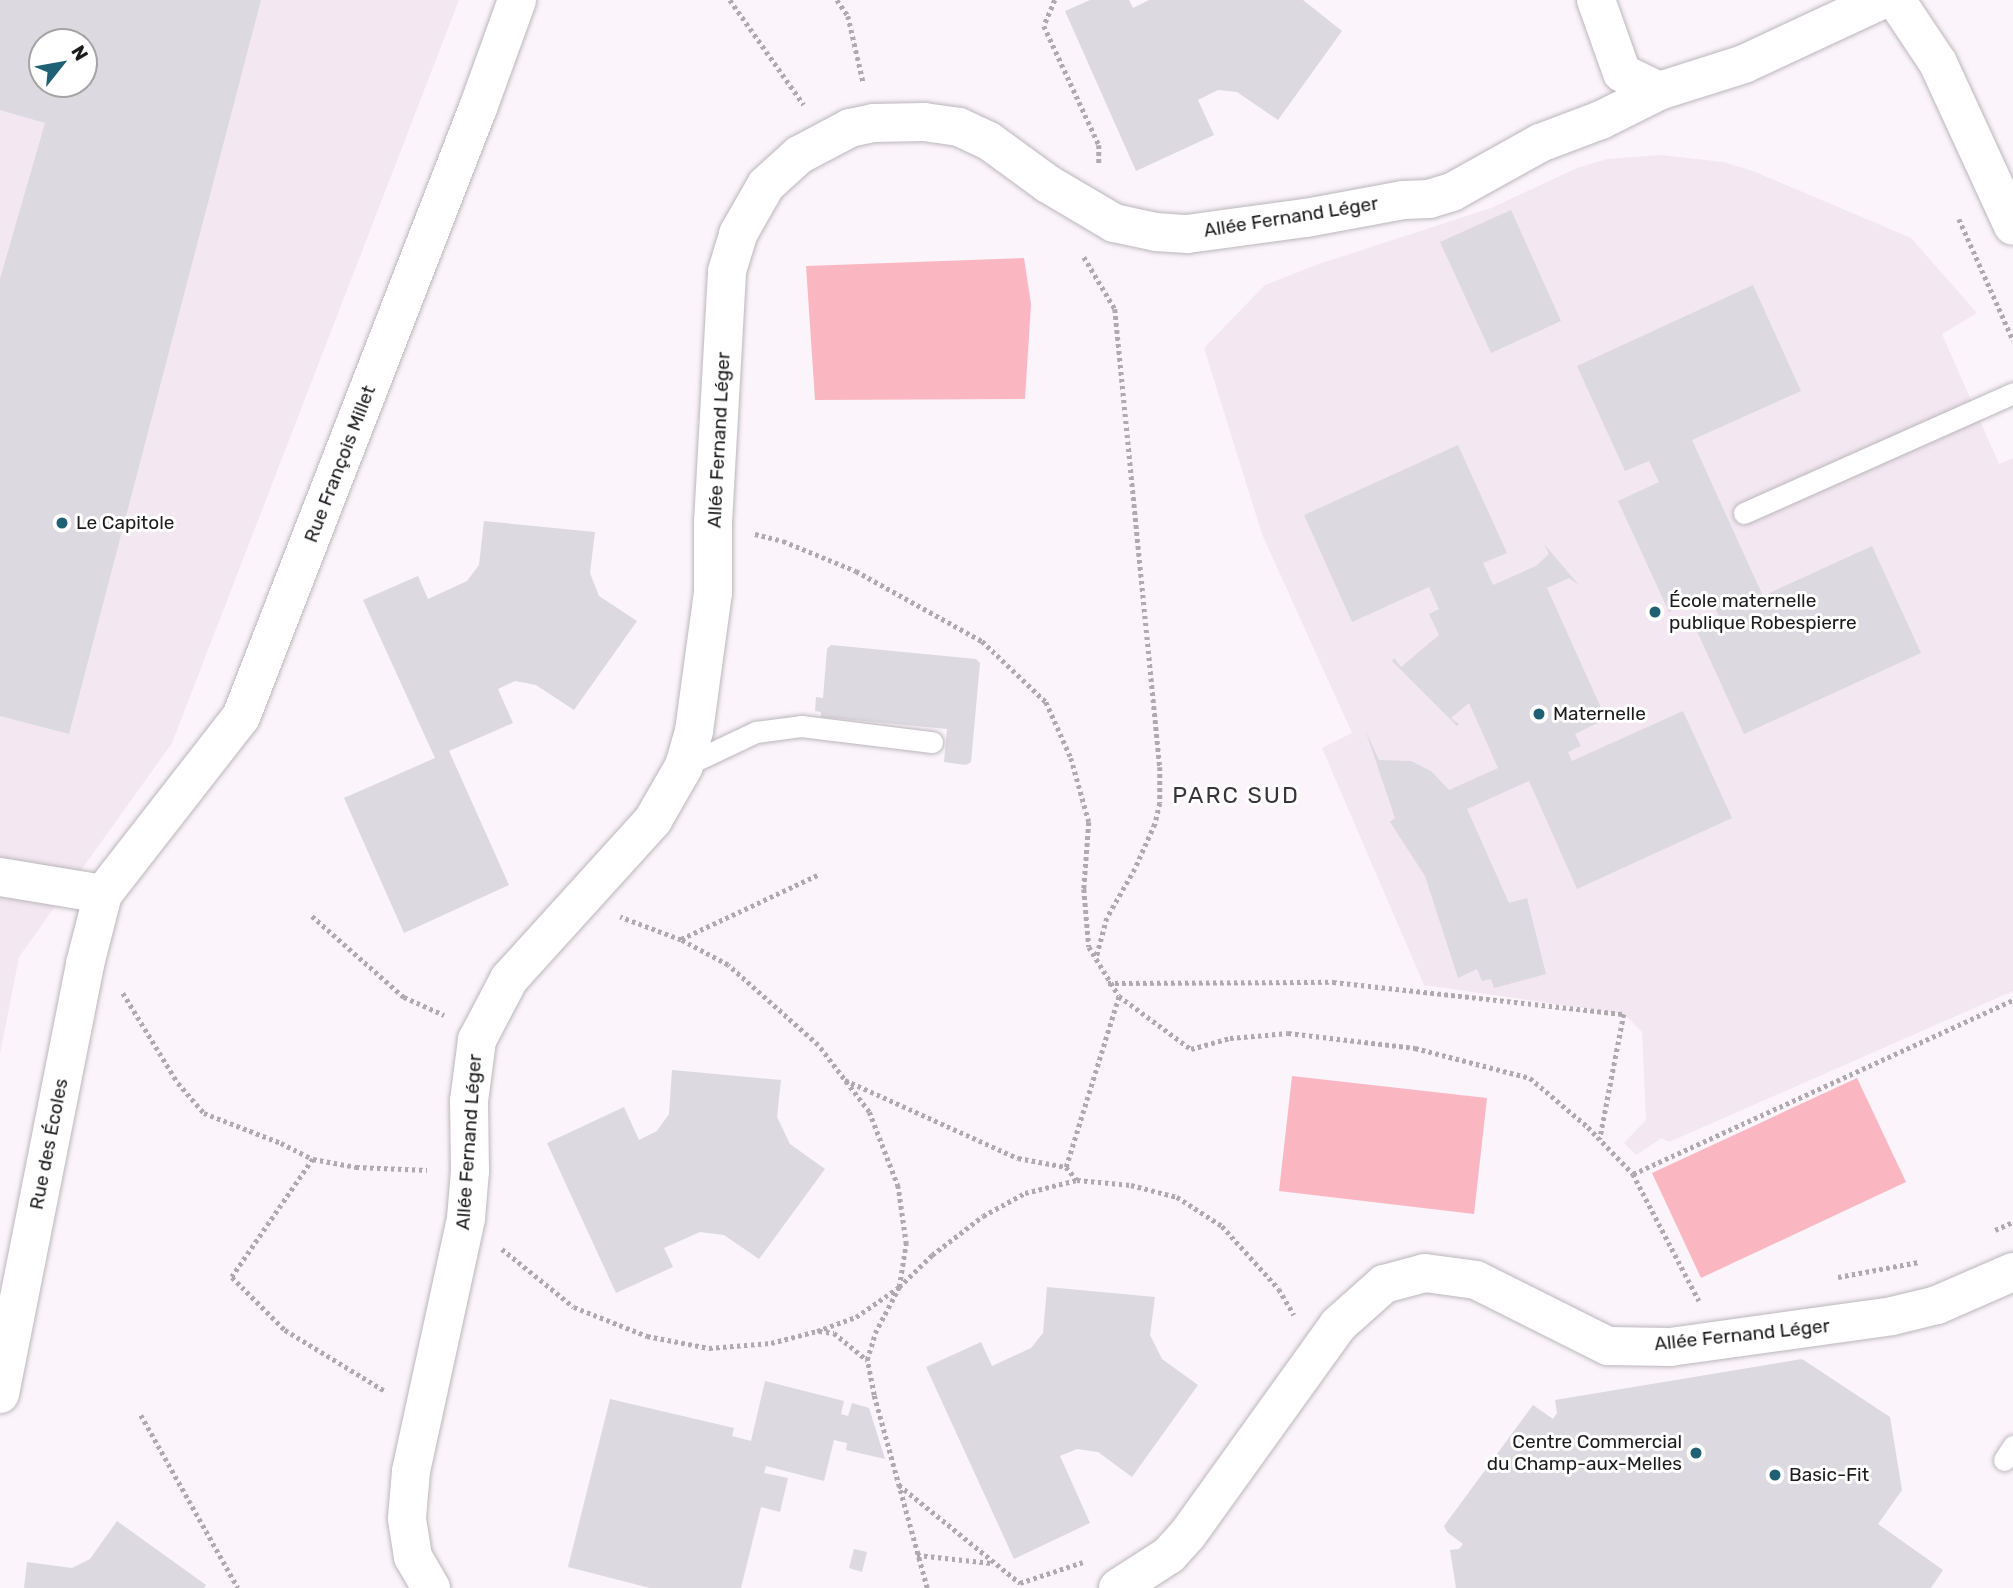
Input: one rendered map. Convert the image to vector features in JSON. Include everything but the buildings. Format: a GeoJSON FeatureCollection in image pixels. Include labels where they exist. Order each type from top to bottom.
{"type":"FeatureCollection","features":[{"type":"Feature","properties":{"kind":"street","name":"Rue François Millet"},"geometry":{"type":"LineString","coordinates":[[103,894],[159,827],[241,717],[478,108],[517,0]]}},
{"type":"Feature","properties":{"kind":"street"},"geometry":{"type":"LineString","coordinates":[[1596,0],[1622,73],[1659,91]]}},
{"type":"Feature","properties":{"kind":"street","name":"Allée Fernand Léger"},"geometry":{"type":"LineString","coordinates":[[431,1588],[413,1558],[407,1518],[411,1471],[421,1414],[438,1352],[466,1218],[470,1171],[469,1101],[477,1040],[509,979],[653,820],[684,766],[694,731],[713,593],[713,523],[727,271],[738,234],[766,185],[799,155],[850,128],[873,123],[924,122],[959,127],[989,141],[1048,184],[1097,214],[1114,223],[1156,232],[1187,234],[1306,218],[1403,200],[1429,199],[1452,192],[1540,143],[1601,120],[1659,91],[1744,64],[1881,0]]}},
{"type":"Feature","properties":{"kind":"street"},"geometry":{"type":"LineString","coordinates":[[1896,0],[1938,63],[2013,226]]}},
{"type":"Feature","properties":{"kind":"street"},"geometry":{"type":"LineString","coordinates":[[0,877],[103,894]]}},
{"type":"Feature","properties":{"kind":"street","name":"Rue des Écoles"},"geometry":{"type":"LineString","coordinates":[[0,1394],[85,964],[103,894]]}},
{"type":"Feature","properties":{"kind":"street","name":"Allée Fernand Léger"},"geometry":{"type":"LineString","coordinates":[[1104,1579],[1169,1555],[1188,1534],[1338,1325],[1384,1284],[1425,1273],[1476,1280],[1608,1346],[1670,1347],[1892,1316],[1937,1305],[2013,1272]]}},
{"type":"Feature","properties":{"kind":"lane"},"geometry":{"type":"LineString","coordinates":[[1744,513],[2013,393]]}},
{"type":"Feature","properties":{"kind":"lane"},"geometry":{"type":"LineString","coordinates":[[684,766],[756,732],[801,726],[932,742]]}},
{"type":"Feature","properties":{"kind":"path"},"geometry":{"type":"LineString","coordinates":[[730,0],[827,139]]}},
{"type":"Feature","properties":{"kind":"path"},"geometry":{"type":"LineString","coordinates":[[836,0],[848,16],[873,123]]}},
{"type":"Feature","properties":{"kind":"path"},"geometry":{"type":"LineString","coordinates":[[1055,0],[1044,26],[1099,145],[1097,214]]}},
{"type":"Feature","properties":{"kind":"path"},"geometry":{"type":"LineString","coordinates":[[1081,253],[1115,309],[1160,767],[1160,803],[1155,824],[1135,869],[1107,918],[1096,960]]}},
{"type":"Feature","properties":{"kind":"path"},"geometry":{"type":"LineString","coordinates":[[713,523],[783,541],[856,571],[982,641],[1046,702],[1071,758],[1089,822],[1084,889],[1089,947],[1108,983],[1119,996],[1191,1049],[1230,1038],[1288,1033],[1415,1048],[1527,1076],[1600,1140],[1633,1174],[1700,1303],[1713,1301]]}},
{"type":"Feature","properties":{"kind":"path"},"geometry":{"type":"LineString","coordinates":[[681,940],[820,874]]}},
{"type":"Feature","properties":{"kind":"path"},"geometry":{"type":"LineString","coordinates":[[580,902],[681,940],[728,965],[769,998],[818,1045],[869,1112],[898,1187],[906,1244],[900,1287],[875,1333],[867,1360],[927,1588]]}},
{"type":"Feature","properties":{"kind":"path"},"geometry":{"type":"LineString","coordinates":[[312,916],[404,997],[481,1031]]}},
{"type":"Feature","properties":{"kind":"path"},"geometry":{"type":"LineString","coordinates":[[85,964],[119,987],[178,1083],[204,1113],[281,1143],[313,1160],[356,1167],[470,1171]]}},
{"type":"Feature","properties":{"kind":"path"},"geometry":{"type":"LineString","coordinates":[[1108,983],[1333,982],[1624,1014],[1600,1140]]}},
{"type":"Feature","properties":{"kind":"path"},"geometry":{"type":"LineString","coordinates":[[1066,1167],[1119,996]]}},
{"type":"Feature","properties":{"kind":"path"},"geometry":{"type":"LineString","coordinates":[[1633,1174],[2013,1000]]}},
{"type":"Feature","properties":{"kind":"path"},"geometry":{"type":"LineString","coordinates":[[844,1080],[1018,1158],[1066,1167],[1077,1180]]}},
{"type":"Feature","properties":{"kind":"path"},"geometry":{"type":"LineString","coordinates":[[313,1160],[232,1277],[285,1330],[421,1414]]}},
{"type":"Feature","properties":{"kind":"path"},"geometry":{"type":"LineString","coordinates":[[466,1218],[574,1307],[647,1336],[709,1348],[771,1343],[856,1317],[900,1287],[932,1255],[984,1216],[1025,1193],[1077,1180],[1131,1185],[1177,1196],[1222,1226],[1279,1289],[1317,1355]]}},
{"type":"Feature","properties":{"kind":"path"},"geometry":{"type":"LineString","coordinates":[[1984,1236],[2013,1222]]}},
{"type":"Feature","properties":{"kind":"path"},"geometry":{"type":"LineString","coordinates":[[1831,1279],[1922,1262]]}},
{"type":"Feature","properties":{"kind":"path"},"geometry":{"type":"LineString","coordinates":[[817,1331],[834,1333],[867,1360]]}},
{"type":"Feature","properties":{"kind":"path"},"geometry":{"type":"LineString","coordinates":[[141,1415],[238,1588]]}},
{"type":"Feature","properties":{"kind":"path"},"geometry":{"type":"LineString","coordinates":[[898,1484],[1020,1583],[1087,1561],[1104,1579]]}},
{"type":"Feature","properties":{"kind":"path"},"geometry":{"type":"LineString","coordinates":[[917,1555],[993,1563]]}},
{"type":"Feature","properties":{"kind":"shaded area"},"geometry":{"type":"Polygon","coordinates":[[[0,0],[459,0],[172,743],[19,957],[0,1054],[0,0]]]}},
{"type":"Feature","properties":{"kind":"shaded area","name":"École maternelle publique Robespierre"},"geometry":{"type":"Polygon","coordinates":[[[1661,155],[1723,162],[1753,171],[1911,238],[1977,313],[1942,334],[1999,464],[2013,458],[2013,991],[1669,1142],[1662,1138],[1636,1155],[1624,1143],[1646,1120],[1642,1032],[1624,1014],[1424,985],[1322,748],[1352,733],[1262,534],[1204,348],[1265,285],[1319,264],[1491,208],[1577,168],[1607,159],[1661,155]]]}},
{"type":"Feature","properties":{"kind":"shaded area"},"geometry":{"type":"Polygon","coordinates":[[[1024,258],[1031,304],[1025,399],[815,400],[806,266],[1024,258]]]}},
{"type":"Feature","properties":{"kind":"shaded area"},"geometry":{"type":"Polygon","coordinates":[[[1292,1076],[1487,1098],[1474,1214],[1279,1191],[1292,1076]]]}},
{"type":"Feature","properties":{"kind":"shaded area"},"geometry":{"type":"Polygon","coordinates":[[[1857,1078],[1906,1182],[1701,1278],[1652,1173],[1857,1078]]]}},
{"type":"Feature","properties":{"kind":"place","name":"Le Capitole"},"geometry":{"type":"Point","coordinates":[62,523]}},
{"type":"Feature","properties":{"kind":"place","name":"École maternelle publique Robespierre"},"geometry":{"type":"Point","coordinates":[1655,612]}},
{"type":"Feature","properties":{"kind":"place","name":"Maternelle"},"geometry":{"type":"Point","coordinates":[1539,714]}},
{"type":"Feature","properties":{"kind":"place","name":"Centre Commercial du Champ-aux-Melles"},"geometry":{"type":"Point","coordinates":[1696,1453]}},
{"type":"Feature","properties":{"kind":"place","name":"Basic-Fit"},"geometry":{"type":"Point","coordinates":[1775,1475]}},
{"type":"Feature","properties":{"kind":"district","name":"PARC SUD"},"geometry":{"type":"Point","coordinates":[1236,795]}}]}
